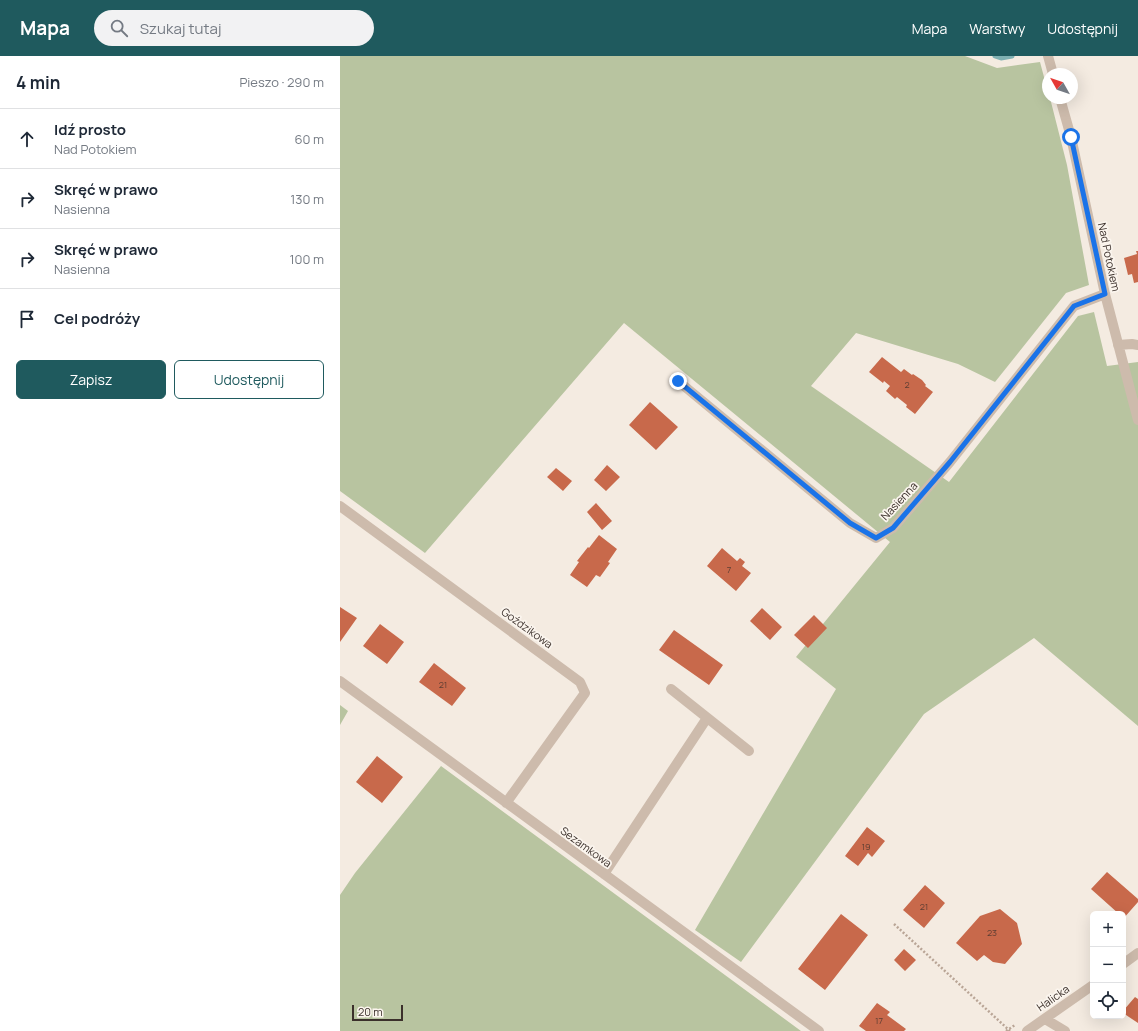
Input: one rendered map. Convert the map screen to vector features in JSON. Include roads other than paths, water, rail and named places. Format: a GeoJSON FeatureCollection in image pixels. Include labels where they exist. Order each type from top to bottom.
{"type":"FeatureCollection","features":[{"type":"Feature","properties":{"kind":"street"},"geometry":{"type":"LineString","coordinates":[[1048,56],[1051,68]]}},
{"type":"Feature","properties":{"kind":"street","name":"Nad Potokiem"},"geometry":{"type":"LineString","coordinates":[[1062,104],[1073,145],[1105,294],[1138,420]]}},
{"type":"Feature","properties":{"kind":"street","name":"Nasienna"},"geometry":{"type":"LineString","coordinates":[[678,381],[850,523],[876,538],[893,528],[945,468],[1074,306],[1105,294]]}},
{"type":"Feature","properties":{"kind":"street"},"geometry":{"type":"LineString","coordinates":[[1118,346],[1132,344],[1138,345]]}},
{"type":"Feature","properties":{"kind":"street","name":"Goździkowa"},"geometry":{"type":"LineString","coordinates":[[340,506],[580,682],[585,693],[506,803]]}},
{"type":"Feature","properties":{"kind":"street","name":"Sezamkowa"},"geometry":{"type":"LineString","coordinates":[[340,681],[819,1031]]}},
{"type":"Feature","properties":{"kind":"street"},"geometry":{"type":"LineString","coordinates":[[671,689],[749,751]]}},
{"type":"Feature","properties":{"kind":"street"},"geometry":{"type":"LineString","coordinates":[[604,874],[707,718]]}},
{"type":"Feature","properties":{"kind":"street"},"geometry":{"type":"LineString","coordinates":[[1126,962],[1138,953]]}},
{"type":"Feature","properties":{"kind":"street","name":"Halicka"},"geometry":{"type":"LineString","coordinates":[[1027,1031],[1090,987]]}},
{"type":"Feature","properties":{"kind":"street"},"geometry":{"type":"LineString","coordinates":[[1045,1019],[1065,1031]]}},
{"type":"Feature","properties":{"kind":"waterway"},"geometry":{"type":"LineString","coordinates":[[995,56],[1001,58],[1012,56]]}}]}
